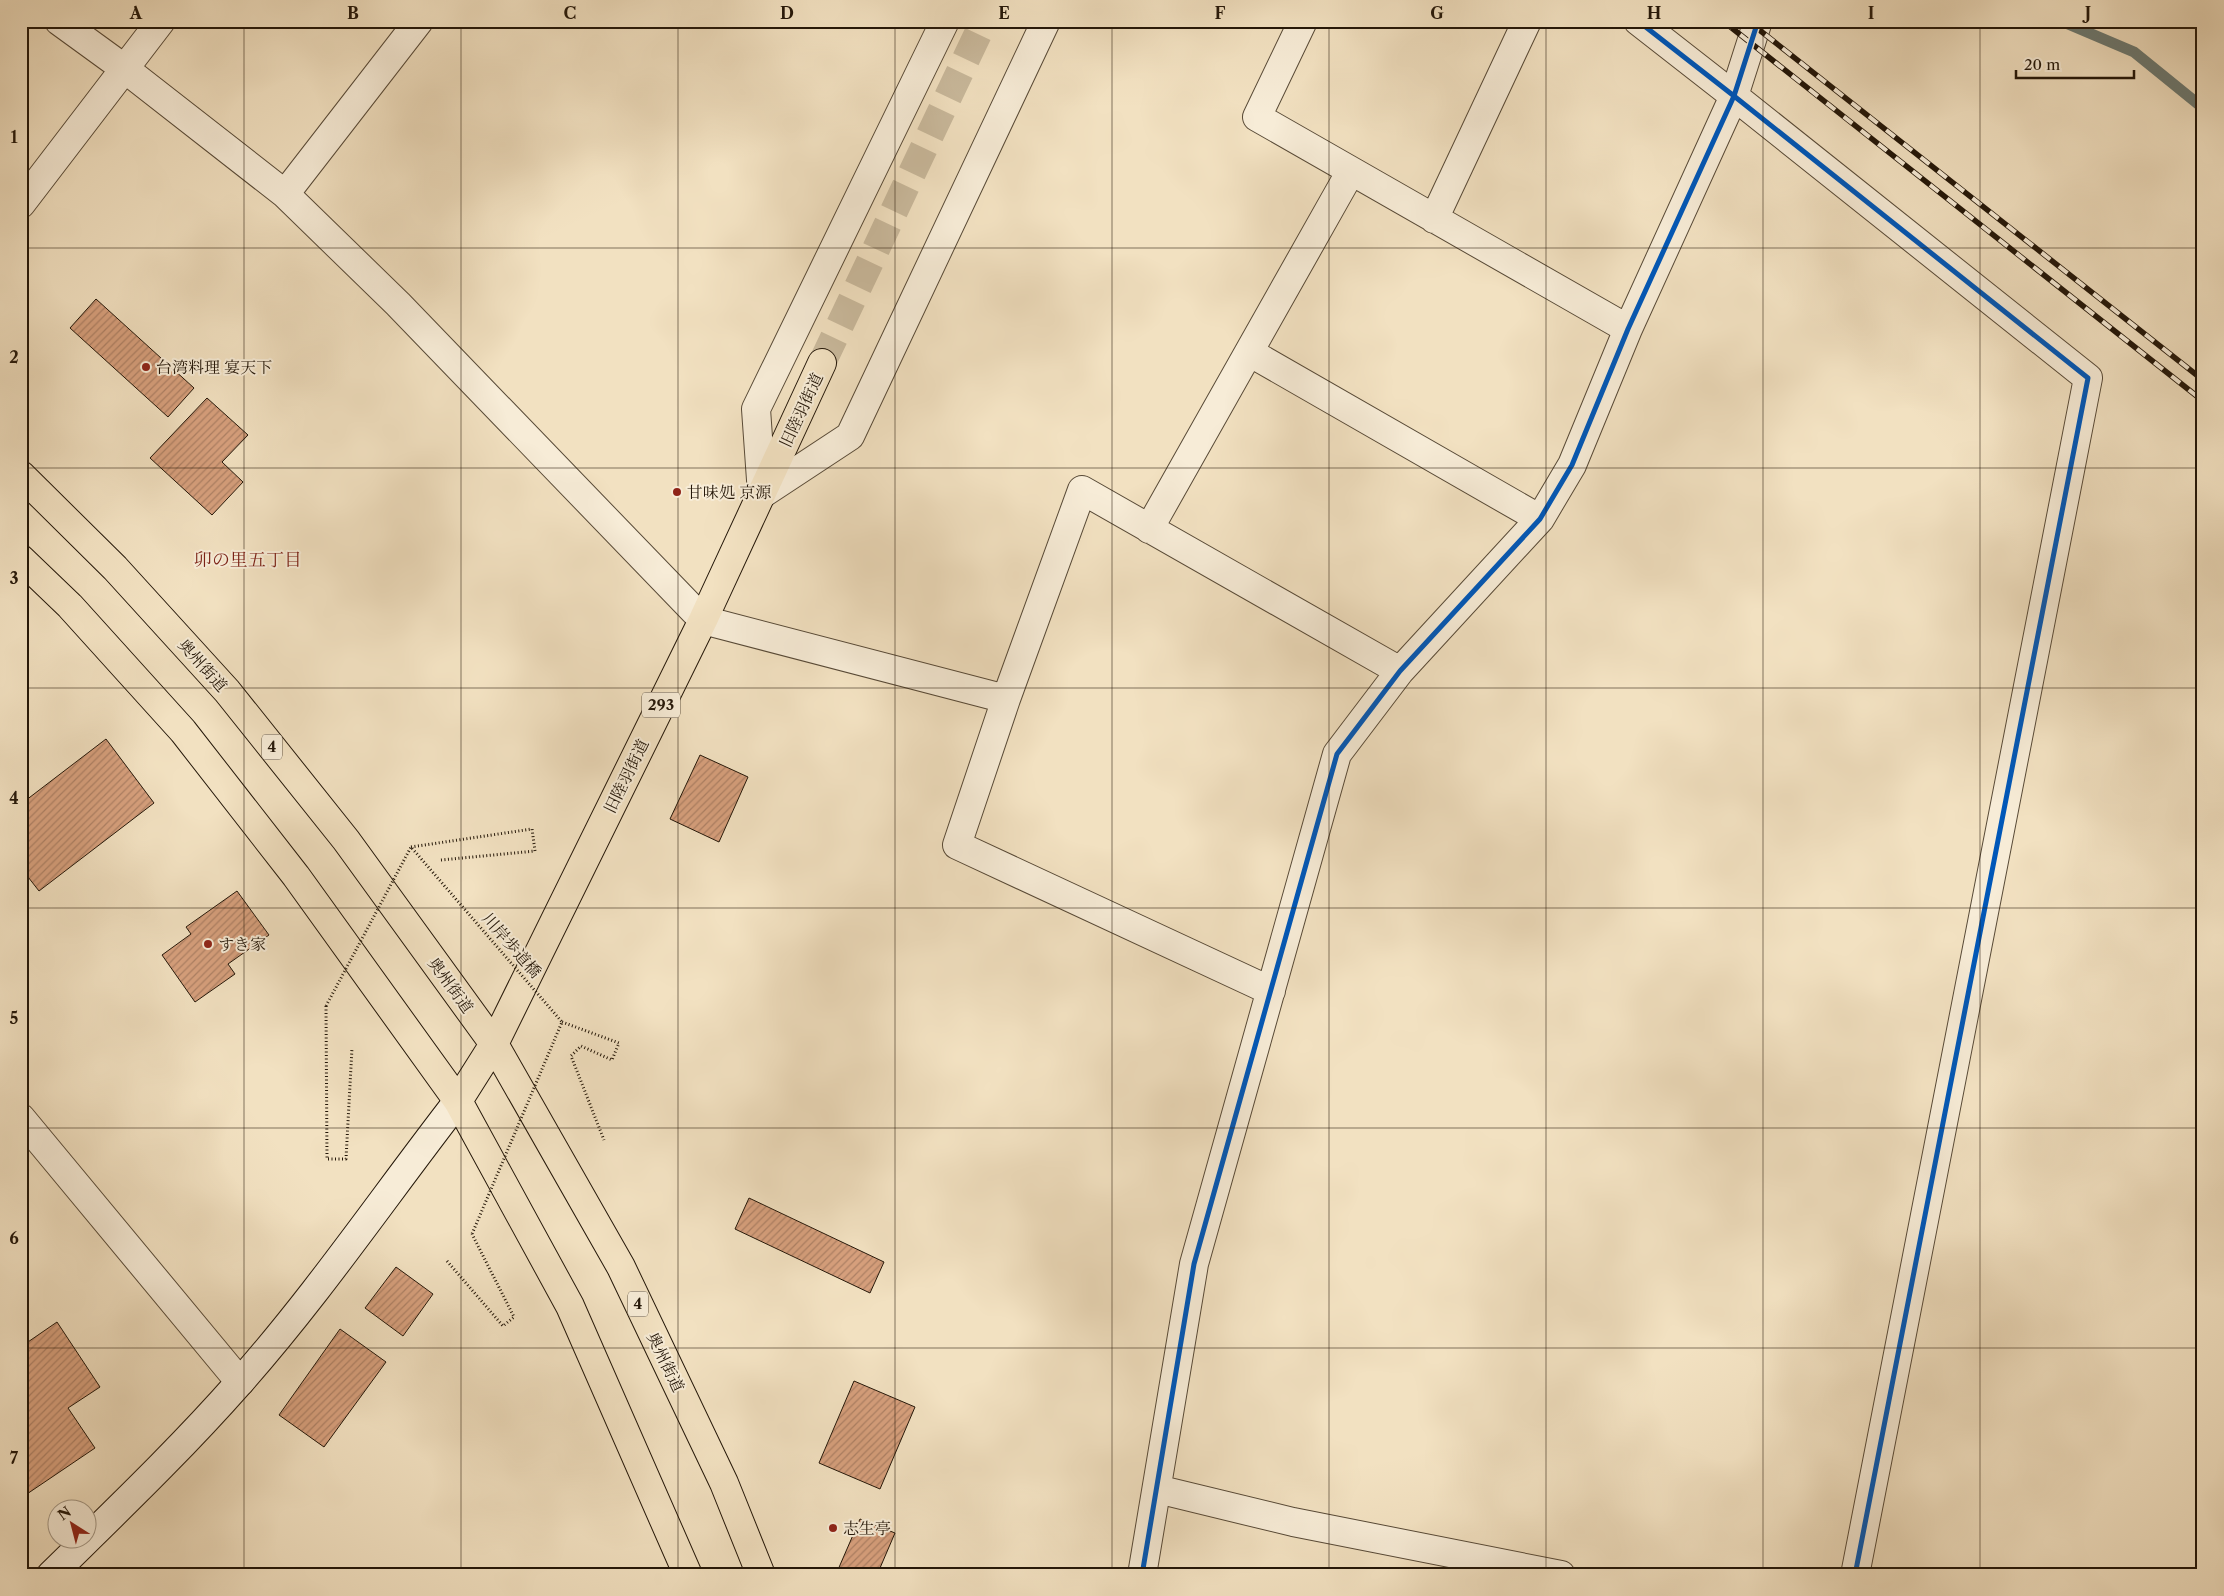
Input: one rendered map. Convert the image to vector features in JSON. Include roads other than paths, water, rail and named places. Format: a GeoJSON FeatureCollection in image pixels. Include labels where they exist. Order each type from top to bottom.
{"type":"FeatureCollection","features":[{"type":"Feature","properties":{"kind":"highway","name":"旧陸羽街道"},"geometry":{"type":"LineString","coordinates":[[458,1101],[494,1044],[703,620],[822,363]]}},
{"type":"Feature","properties":{"kind":"highway","name":"奥州街道"},"geometry":{"type":"LineString","coordinates":[[21,475],[115,568],[227,691],[346,840],[494,1044],[620,1267],[724,1483],[761,1575]]}},
{"type":"Feature","properties":{"kind":"highway"},"geometry":{"type":"LineString","coordinates":[[21,559],[70,606],[183,731],[296,876],[458,1101],[570,1306],[688,1575]]}},
{"type":"Feature","properties":{"kind":"street"},"geometry":{"type":"LineString","coordinates":[[59,21],[285,194],[398,304],[703,620],[1006,699]]}},
{"type":"Feature","properties":{"kind":"street"},"geometry":{"type":"LineString","coordinates":[[21,204],[161,21]]}},
{"type":"Feature","properties":{"kind":"street"},"geometry":{"type":"LineString","coordinates":[[285,194],[419,21]]}},
{"type":"Feature","properties":{"kind":"street"},"geometry":{"type":"LineString","coordinates":[[945,21],[756,409],[762,494],[850,436],[1046,21]]}},
{"type":"Feature","properties":{"kind":"street"},"geometry":{"type":"LineString","coordinates":[[1303,21],[1257,117],[1628,329]]}},
{"type":"Feature","properties":{"kind":"street"},"geometry":{"type":"LineString","coordinates":[[1434,218],[1527,21]]}},
{"type":"Feature","properties":{"kind":"street"},"geometry":{"type":"LineString","coordinates":[[1638,21],[2088,378],[1855,1575]]}},
{"type":"Feature","properties":{"kind":"street"},"geometry":{"type":"LineString","coordinates":[[1142,1575],[1194,1264],[1338,754],[1400,671],[1540,519],[1572,465],[1628,329],[1734,96],[1758,21]]}},
{"type":"Feature","properties":{"kind":"street"},"geometry":{"type":"LineString","coordinates":[[1149,529],[1351,171]]}},
{"type":"Feature","properties":{"kind":"street"},"geometry":{"type":"LineString","coordinates":[[1249,352],[1540,519]]}},
{"type":"Feature","properties":{"kind":"street"},"geometry":{"type":"LineString","coordinates":[[1271,991],[957,845],[1006,699],[1082,490],[1400,671]]}},
{"type":"Feature","properties":{"kind":"street"},"geometry":{"type":"LineString","coordinates":[[51,1575],[171,1458],[240,1382],[320,1286],[458,1101]]}},
{"type":"Feature","properties":{"kind":"street"},"geometry":{"type":"LineString","coordinates":[[21,1118],[240,1382]]}},
{"type":"Feature","properties":{"kind":"street"},"geometry":{"type":"LineString","coordinates":[[1157,1489],[1294,1522],[1561,1575]]}},
{"type":"Feature","properties":{"kind":"waterway"},"geometry":{"type":"LineString","coordinates":[[2061,21],[2134,52],[2203,108]]}},
{"type":"Feature","properties":{"kind":"tunnel"},"geometry":{"type":"LineString","coordinates":[[822,363],[984,21]]}},
{"type":"Feature","properties":{"kind":"railway"},"geometry":{"type":"LineString","coordinates":[[1723,21],[2203,401]]}},
{"type":"Feature","properties":{"kind":"railway"},"geometry":{"type":"LineString","coordinates":[[1748,21],[2203,380]]}},
{"type":"Feature","properties":{"kind":"place","name":"台湾料理 宴天下"},"geometry":{"type":"Point","coordinates":[146,367]}},
{"type":"Feature","properties":{"kind":"place","name":"甘味処 京源"},"geometry":{"type":"Point","coordinates":[677,492]}},
{"type":"Feature","properties":{"kind":"place","name":"すき家"},"geometry":{"type":"Point","coordinates":[208,944]}},
{"type":"Feature","properties":{"kind":"place","name":"志生亭"},"geometry":{"type":"Point","coordinates":[833,1528]}},
{"type":"Feature","properties":{"kind":"district","name":"卯の里五丁目"},"geometry":{"type":"Point","coordinates":[248,560]}}]}
